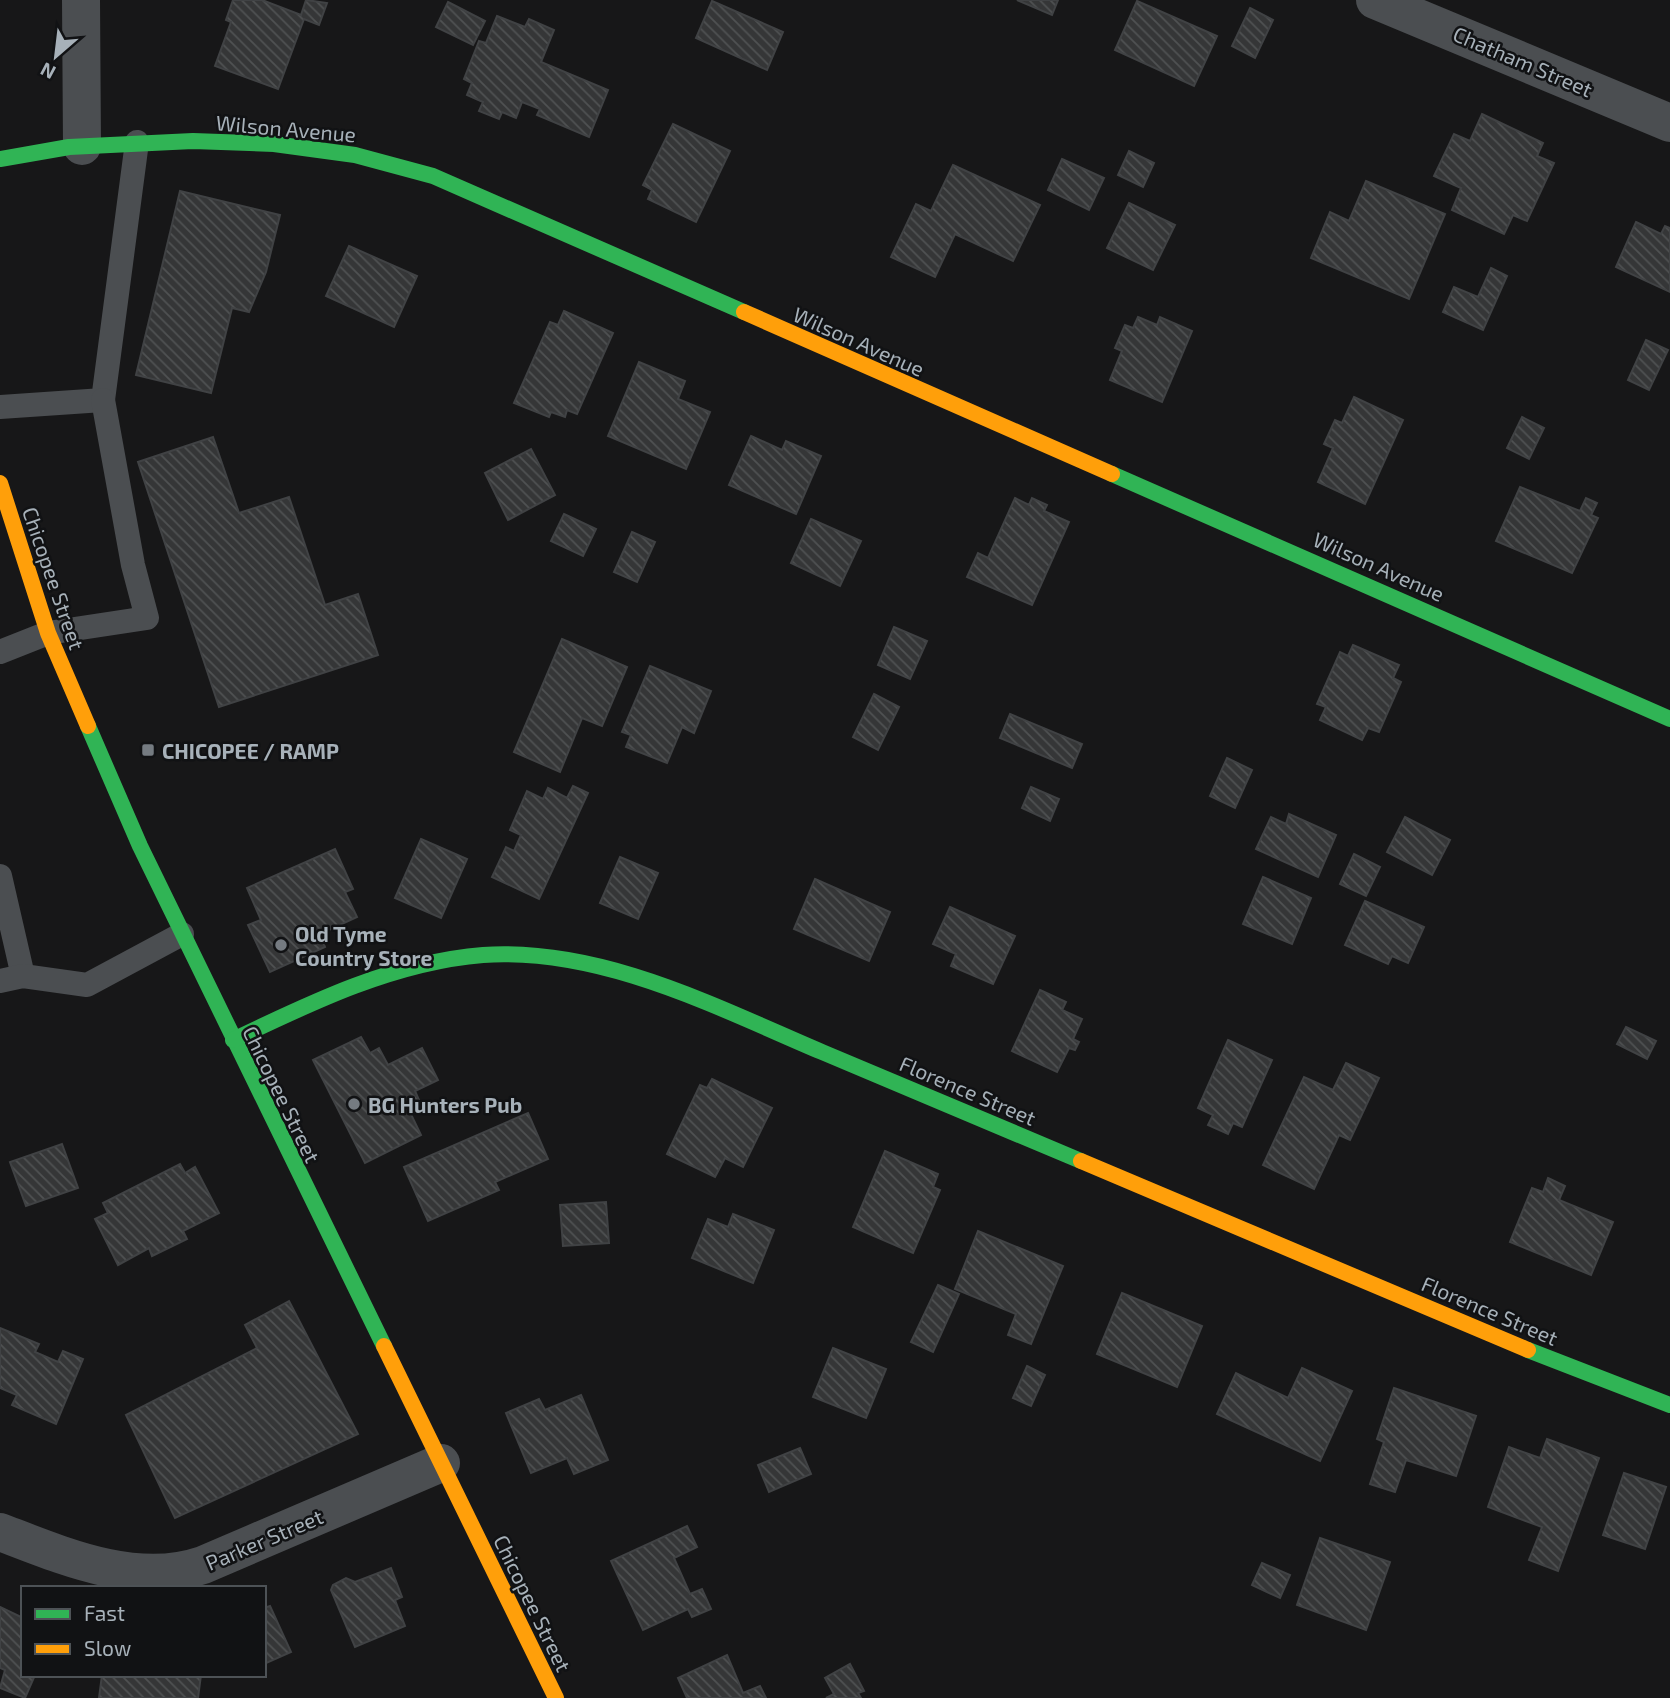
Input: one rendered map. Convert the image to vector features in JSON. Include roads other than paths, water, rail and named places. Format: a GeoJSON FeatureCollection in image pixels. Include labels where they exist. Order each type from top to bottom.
{"type":"FeatureCollection","features":[{"type":"Feature","properties":{"kind":"street"},"geometry":{"type":"LineString","coordinates":[[80,0],[82,146]]}},
{"type":"Feature","properties":{"kind":"street","name":"Chatham Street"},"geometry":{"type":"LineString","coordinates":[[1375,0],[1670,123]]}},
{"type":"Feature","properties":{"kind":"street","name":"Wilson Avenue"},"geometry":{"type":"LineString","coordinates":[[0,159],[82,146],[136,142],[308,147],[391,162],[433,176],[1670,719]]}},
{"type":"Feature","properties":{"kind":"street","name":"Chicopee Street"},"geometry":{"type":"LineString","coordinates":[[0,468],[1,487],[48,632],[182,934],[556,1698]]}},
{"type":"Feature","properties":{"kind":"street","name":"Florence Street"},"geometry":{"type":"LineString","coordinates":[[233,1040],[345,990],[415,967],[452,959],[528,955],[566,959],[610,969],[747,1020],[1506,1341],[1670,1405]]}},
{"type":"Feature","properties":{"kind":"street","name":"Parker Street"},"geometry":{"type":"LineString","coordinates":[[0,1532],[87,1562],[121,1570],[172,1573],[203,1565],[441,1463]]}},
{"type":"Feature","properties":{"kind":"lane"},"geometry":{"type":"LineString","coordinates":[[0,652],[48,632],[147,618],[134,565],[103,400],[136,142]]}},
{"type":"Feature","properties":{"kind":"lane"},"geometry":{"type":"LineString","coordinates":[[0,407],[103,400]]}},
{"type":"Feature","properties":{"kind":"lane"},"geometry":{"type":"LineString","coordinates":[[0,877],[11,979],[87,985],[182,934]]}},
{"type":"Feature","properties":{"kind":"place","name":"CHICOPEE / RAMP"},"geometry":{"type":"Point","coordinates":[148,750]}},
{"type":"Feature","properties":{"kind":"place","name":"Old Tyme Country Store"},"geometry":{"type":"Point","coordinates":[281,945]}},
{"type":"Feature","properties":{"kind":"place","name":"BG Hunters Pub"},"geometry":{"type":"Point","coordinates":[354,1104]}}]}
